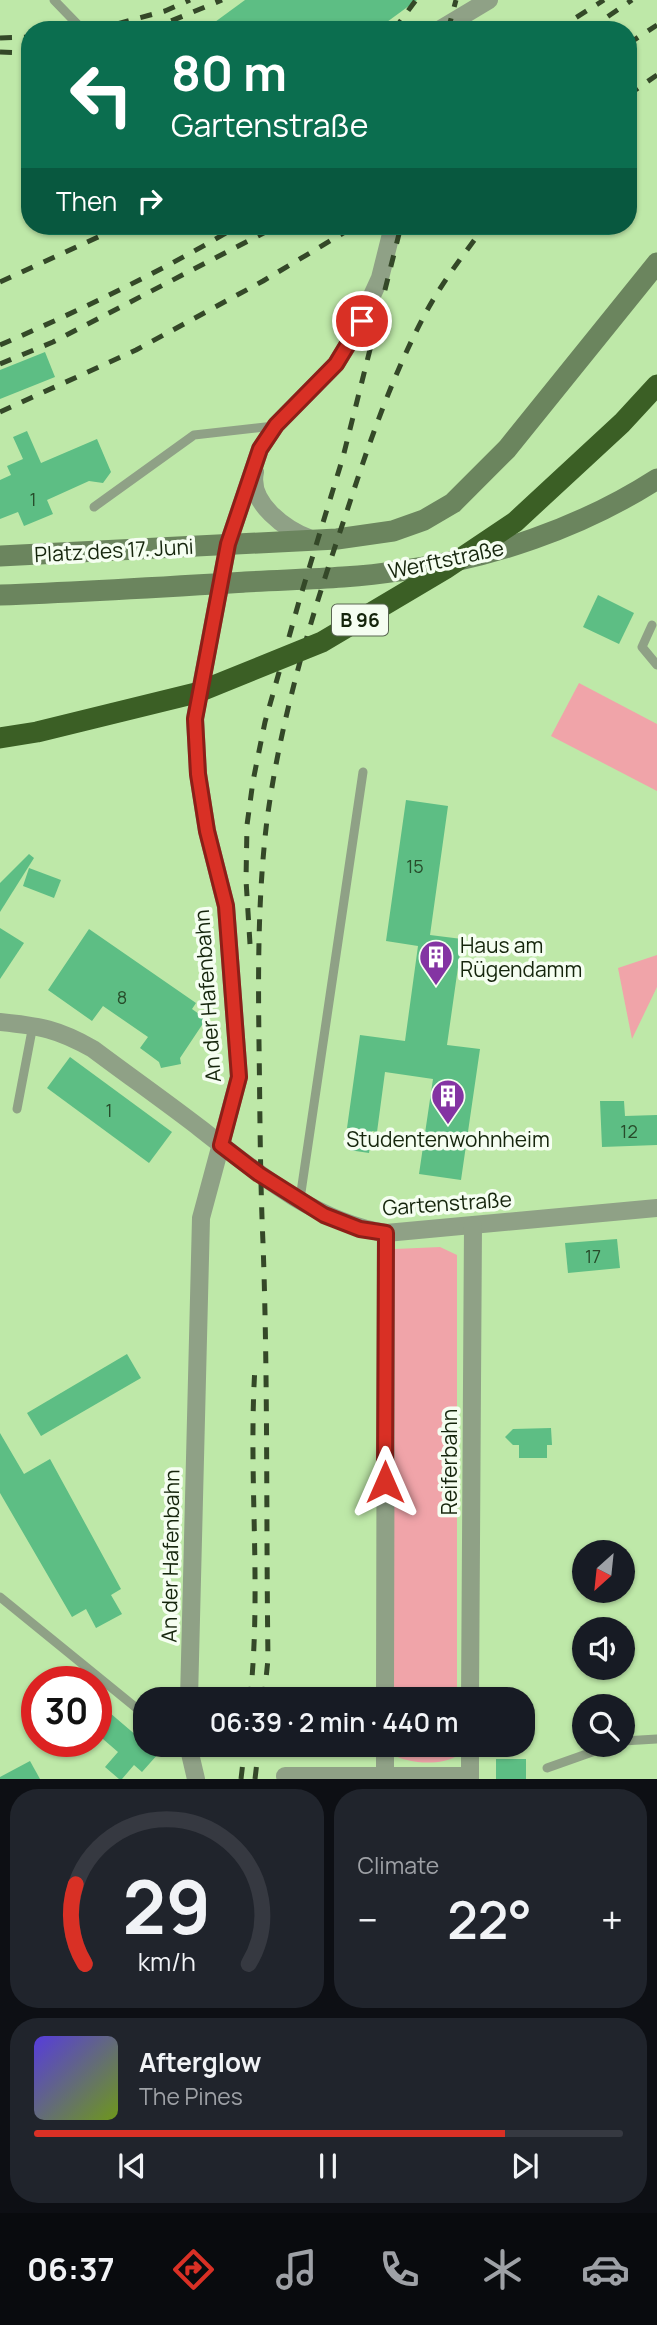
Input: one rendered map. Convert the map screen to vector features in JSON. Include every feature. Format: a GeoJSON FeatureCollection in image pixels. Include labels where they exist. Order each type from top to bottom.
{"type":"FeatureCollection","features":[{"type":"Feature","properties":{"kind":"highway","name":"B 96"},"geometry":{"type":"LineString","coordinates":[[0,738],[37,732],[196,693],[322,642],[445,569],[515,522],[622,424],[657,385]]}},
{"type":"Feature","properties":{"kind":"main road"},"geometry":{"type":"LineString","coordinates":[[228,544],[337,539],[393,531],[424,520],[453,503],[507,449],[657,263]]}},
{"type":"Feature","properties":{"kind":"main road","name":"Werftstraße"},"geometry":{"type":"LineString","coordinates":[[220,584],[397,572],[448,563],[497,550],[589,517],[657,478]]}},
{"type":"Feature","properties":{"kind":"main road","name":"Platz des 17. Juni"},"geometry":{"type":"LineString","coordinates":[[0,556],[228,544]]}},
{"type":"Feature","properties":{"kind":"main road","name":"Platz des 17. Juni"},"geometry":{"type":"LineString","coordinates":[[4,596],[220,584]]}},
{"type":"Feature","properties":{"kind":"street"},"geometry":{"type":"LineString","coordinates":[[454,21],[489,0]]}},
{"type":"Feature","properties":{"kind":"street"},"geometry":{"type":"LineString","coordinates":[[311,540],[283,524],[257,495],[254,478],[260,449],[276,425],[336,364],[354,335],[380,278],[391,235]]}},
{"type":"Feature","properties":{"kind":"street","name":"An der Hafenbahn"},"geometry":{"type":"LineString","coordinates":[[189,1687],[199,1242],[201,1218],[239,1077],[226,906],[207,831],[198,774],[195,719],[228,544],[260,449]]}},
{"type":"Feature","properties":{"kind":"street","name":"Gartenstraße"},"geometry":{"type":"LineString","coordinates":[[0,1022],[66,1034],[93,1049],[259,1174],[324,1215],[360,1229],[386,1233],[657,1208]]}},
{"type":"Feature","properties":{"kind":"street","name":"Reiferbahn"},"geometry":{"type":"LineString","coordinates":[[470,1687],[472,1226]]}},
{"type":"Feature","properties":{"kind":"street"},"geometry":{"type":"LineString","coordinates":[[385,1687],[386,1233]]}},
{"type":"Feature","properties":{"kind":"street"},"geometry":{"type":"LineString","coordinates":[[191,1757],[197,1779]]}},
{"type":"Feature","properties":{"kind":"street"},"geometry":{"type":"LineString","coordinates":[[385,1757],[385,1776]]}},
{"type":"Feature","properties":{"kind":"street"},"geometry":{"type":"LineString","coordinates":[[287,1777],[470,1777],[470,1757]]}},
{"type":"Feature","properties":{"kind":"lane"},"geometry":{"type":"LineString","coordinates":[[54,0],[74,21]]}},
{"type":"Feature","properties":{"kind":"lane"},"geometry":{"type":"LineString","coordinates":[[94,507],[194,435],[276,425]]}},
{"type":"Feature","properties":{"kind":"lane"},"geometry":{"type":"LineString","coordinates":[[652,625],[642,647],[657,665]]}},
{"type":"Feature","properties":{"kind":"lane"},"geometry":{"type":"LineString","coordinates":[[300,1199],[363,772]]}},
{"type":"Feature","properties":{"kind":"lane"},"geometry":{"type":"LineString","coordinates":[[17,1110],[33,1026]]}},
{"type":"Feature","properties":{"kind":"lane"},"geometry":{"type":"LineString","coordinates":[[0,1597],[133,1705]]}},
{"type":"Feature","properties":{"kind":"lane"},"geometry":{"type":"LineString","coordinates":[[635,1740],[657,1739]]}},
{"type":"Feature","properties":{"kind":"lane"},"geometry":{"type":"LineString","coordinates":[[547,1768],[578,1757]]}},
{"type":"Feature","properties":{"kind":"shaded area"},"geometry":{"type":"Polygon","coordinates":[[[579,683],[657,724],[657,791],[551,736],[579,683]]]}},
{"type":"Feature","properties":{"kind":"shaded area"},"geometry":{"type":"Polygon","coordinates":[[[657,955],[657,987],[632,1039],[618,968],[657,955]]]}},
{"type":"Feature","properties":{"kind":"shaded area"},"geometry":{"type":"Polygon","coordinates":[[[440,1247],[457,1255],[457,1687],[389,1687],[390,1257],[395,1249],[440,1247]]]}},
{"type":"Feature","properties":{"kind":"shaded area"},"geometry":{"type":"Polygon","coordinates":[[[399,1757],[455,1757],[442,1761],[415,1762],[399,1757]]]}},
{"type":"Feature","properties":{"kind":"building"},"geometry":{"type":"Polygon","coordinates":[[[245,0],[417,0],[388,21],[216,21],[245,0]]]}},
{"type":"Feature","properties":{"kind":"building"},"geometry":{"type":"Polygon","coordinates":[[[45,352],[55,377],[0,399],[0,370],[45,352]]]}},
{"type":"Feature","properties":{"kind":"building"},"geometry":{"type":"Polygon","coordinates":[[[27,431],[41,463],[97,439],[111,472],[103,483],[89,481],[47,500],[53,514],[24,526],[18,512],[0,519],[0,480],[11,475],[7,466],[23,459],[13,437],[27,431]]]}},
{"type":"Feature","properties":{"kind":"building"},"geometry":{"type":"Polygon","coordinates":[[[598,595],[634,613],[619,644],[583,627],[598,595]]]}},
{"type":"Feature","properties":{"kind":"building"},"geometry":{"type":"Polygon","coordinates":[[[406,800],[448,806],[430,935],[462,939],[447,1045],[480,1049],[461,1180],[419,1174],[433,1079],[385,1072],[377,1132],[372,1131],[369,1153],[349,1150],[352,1128],[347,1128],[360,1035],[405,1041],[418,946],[386,941],[406,800]]]}},
{"type":"Feature","properties":{"kind":"building"},"geometry":{"type":"Polygon","coordinates":[[[29,854],[34,858],[0,912],[0,883],[29,854]]]}},
{"type":"Feature","properties":{"kind":"building"},"geometry":{"type":"Polygon","coordinates":[[[29,868],[61,880],[54,898],[23,886],[29,868]]]}},
{"type":"Feature","properties":{"kind":"building"},"geometry":{"type":"Polygon","coordinates":[[[0,928],[24,943],[0,979],[0,928]]]}},
{"type":"Feature","properties":{"kind":"building"},"geometry":{"type":"Polygon","coordinates":[[[89,929],[196,1003],[192,1009],[206,1019],[180,1058],[181,1064],[161,1068],[159,1062],[140,1048],[148,1037],[103,1006],[92,1021],[48,990],[89,929]]]}},
{"type":"Feature","properties":{"kind":"building"},"geometry":{"type":"Polygon","coordinates":[[[70,1057],[172,1132],[149,1163],[47,1088],[70,1057]]]}},
{"type":"Feature","properties":{"kind":"building"},"geometry":{"type":"Polygon","coordinates":[[[600,1101],[624,1101],[625,1116],[657,1115],[657,1145],[602,1147],[600,1101]]]}},
{"type":"Feature","properties":{"kind":"building"},"geometry":{"type":"Polygon","coordinates":[[[617,1239],[620,1268],[568,1273],[565,1243],[617,1239]]]}},
{"type":"Feature","properties":{"kind":"building"},"geometry":{"type":"Polygon","coordinates":[[[127,1354],[141,1378],[41,1436],[27,1413],[127,1354]]]}},
{"type":"Feature","properties":{"kind":"building"},"geometry":{"type":"Polygon","coordinates":[[[551,1428],[552,1445],[547,1445],[547,1458],[519,1458],[519,1445],[513,1445],[505,1437],[513,1429],[551,1428]]]}},
{"type":"Feature","properties":{"kind":"building"},"geometry":{"type":"Polygon","coordinates":[[[0,1433],[24,1474],[50,1459],[121,1589],[111,1595],[122,1614],[96,1628],[86,1609],[72,1617],[0,1493],[0,1433]]]}},
{"type":"Feature","properties":{"kind":"building"},"geometry":{"type":"Polygon","coordinates":[[[112,1715],[133,1733],[133,1757],[155,1757],[142,1772],[134,1765],[119,1779],[105,1767],[118,1752],[112,1747],[112,1715]]]}},
{"type":"Feature","properties":{"kind":"building"},"geometry":{"type":"Polygon","coordinates":[[[496,1759],[526,1759],[526,1779],[496,1779],[496,1759]]]}},
{"type":"Feature","properties":{"kind":"building"},"geometry":{"type":"Polygon","coordinates":[[[30,1761],[40,1779],[0,1779],[0,1777],[30,1761]]]}},
{"type":"Feature","properties":{"kind":"railway"},"geometry":{"type":"LineString","coordinates":[[128,21],[165,11],[190,0]]}},
{"type":"Feature","properties":{"kind":"railway"},"geometry":{"type":"LineString","coordinates":[[171,21],[222,0]]}},
{"type":"Feature","properties":{"kind":"railway"},"geometry":{"type":"LineString","coordinates":[[401,21],[416,0]]}},
{"type":"Feature","properties":{"kind":"railway"},"geometry":{"type":"LineString","coordinates":[[450,21],[456,0]]}},
{"type":"Feature","properties":{"kind":"railway"},"geometry":{"type":"LineString","coordinates":[[570,21],[604,0]]}},
{"type":"Feature","properties":{"kind":"railway"},"geometry":{"type":"LineString","coordinates":[[601,21],[632,0]]}},
{"type":"Feature","properties":{"kind":"railway"},"geometry":{"type":"LineString","coordinates":[[637,38],[657,25]]}},
{"type":"Feature","properties":{"kind":"railway"},"geometry":{"type":"LineString","coordinates":[[0,38],[21,37]]}},
{"type":"Feature","properties":{"kind":"railway"},"geometry":{"type":"LineString","coordinates":[[0,52],[21,53]]}},
{"type":"Feature","properties":{"kind":"railway"},"geometry":{"type":"LineString","coordinates":[[637,89],[657,75]]}},
{"type":"Feature","properties":{"kind":"railway"},"geometry":{"type":"LineString","coordinates":[[0,282],[102,235]]}},
{"type":"Feature","properties":{"kind":"railway"},"geometry":{"type":"LineString","coordinates":[[0,345],[121,289],[222,235]]}},
{"type":"Feature","properties":{"kind":"railway"},"geometry":{"type":"LineString","coordinates":[[0,364],[53,342],[260,235]]}},
{"type":"Feature","properties":{"kind":"railway"},"geometry":{"type":"LineString","coordinates":[[0,412],[136,350],[263,281],[340,235]]}},
{"type":"Feature","properties":{"kind":"railway"},"geometry":{"type":"LineString","coordinates":[[250,944],[246,880],[247,825],[265,722],[343,457],[399,235]]}},
{"type":"Feature","properties":{"kind":"railway"},"geometry":{"type":"LineString","coordinates":[[265,1687],[268,1659],[266,1399],[259,987],[260,903],[267,820],[281,741],[300,664],[322,587],[372,437],[390,389],[423,318],[444,282],[478,235]]}},
{"type":"Feature","properties":{"kind":"railway"},"geometry":{"type":"LineString","coordinates":[[251,1687],[255,1616],[255,1367]]}},
{"type":"Feature","properties":{"kind":"railway"},"geometry":{"type":"LineString","coordinates":[[241,1779],[244,1757]]}},
{"type":"Feature","properties":{"kind":"railway"},"geometry":{"type":"LineString","coordinates":[[255,1779],[258,1757]]}},
{"type":"Feature","properties":{"kind":"place","name":"Haus am Rügendamm"},"geometry":{"type":"Point","coordinates":[436,987]}},
{"type":"Feature","properties":{"kind":"place","name":"Studentenwohnheim"},"geometry":{"type":"Point","coordinates":[448,1126]}},
{"type":"Feature","properties":{"kind":"route"},"geometry":{"type":"LineString","coordinates":[[362,321],[336,364],[276,425],[260,449],[228,544],[195,719],[198,774],[207,831],[226,906],[239,1077],[221,1145],[259,1174],[324,1215],[360,1229],[386,1233],[385,1482]]}}]}
